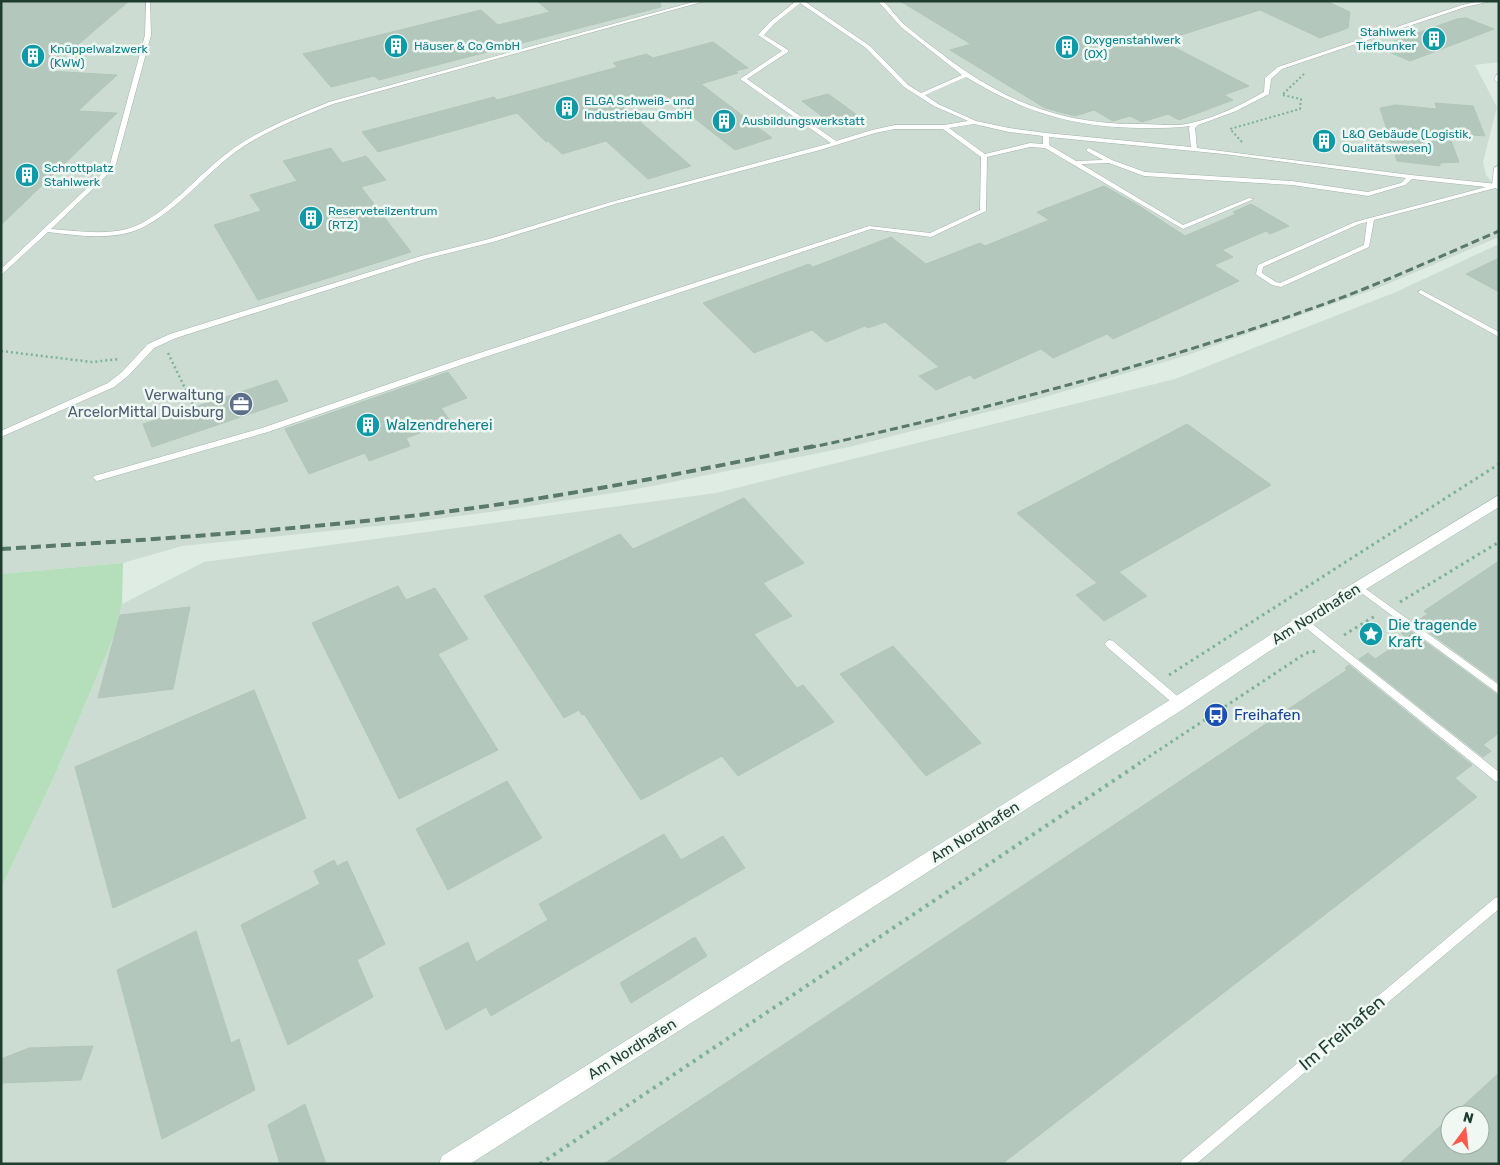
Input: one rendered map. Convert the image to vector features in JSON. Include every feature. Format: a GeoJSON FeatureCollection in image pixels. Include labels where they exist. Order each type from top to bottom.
{"type":"FeatureCollection","features":[{"type":"Feature","properties":{"kind":"main road"},"geometry":{"type":"LineString","coordinates":[[1498,186],[1499,168]]}},
{"type":"Feature","properties":{"kind":"main road","name":"Am Nordhafen"},"geometry":{"type":"LineString","coordinates":[[450,1164],[1179,703],[1304,621],[1499,500]]}},
{"type":"Feature","properties":{"kind":"lane"},"geometry":{"type":"LineString","coordinates":[[1,273],[102,177],[113,164],[148,35],[148,1]]}},
{"type":"Feature","properties":{"kind":"lane"},"geometry":{"type":"LineString","coordinates":[[46,230],[109,234],[131,229],[151,221],[233,152],[279,124],[331,103],[702,1]]}},
{"type":"Feature","properties":{"kind":"lane"},"geometry":{"type":"LineString","coordinates":[[835,143],[743,79],[786,51],[761,35],[772,23],[799,1],[868,47],[906,86],[936,105],[974,122],[1009,130],[1046,135],[1194,148],[1411,177],[1498,186]]}},
{"type":"Feature","properties":{"kind":"lane"},"geometry":{"type":"LineString","coordinates":[[880,1],[904,26],[966,75],[1021,106],[1069,121],[1133,127],[1196,123],[1238,110],[1267,93],[1268,78],[1280,68],[1464,6],[1490,1]]}},
{"type":"Feature","properties":{"kind":"lane"},"geometry":{"type":"LineString","coordinates":[[920,95],[966,75]]}},
{"type":"Feature","properties":{"kind":"lane"},"geometry":{"type":"LineString","coordinates":[[1,434],[111,385],[125,374],[151,346],[173,336],[423,257],[491,241],[613,204],[874,131],[895,127],[944,127],[974,122]]}},
{"type":"Feature","properties":{"kind":"lane"},"geometry":{"type":"LineString","coordinates":[[1194,148],[1192,128],[1196,123]]}},
{"type":"Feature","properties":{"kind":"lane"},"geometry":{"type":"LineString","coordinates":[[944,127],[984,156],[1030,145],[1046,146],[1183,227],[1251,199]]}},
{"type":"Feature","properties":{"kind":"lane"},"geometry":{"type":"LineString","coordinates":[[1046,135],[1046,146]]}},
{"type":"Feature","properties":{"kind":"lane"},"geometry":{"type":"LineString","coordinates":[[1089,150],[1110,161],[1144,174],[1292,183],[1368,194],[1403,184],[1411,177]]}},
{"type":"Feature","properties":{"kind":"lane"},"geometry":{"type":"LineString","coordinates":[[98,478],[266,430],[461,362],[871,227],[930,235],[983,211],[984,156]]}},
{"type":"Feature","properties":{"kind":"lane"},"geometry":{"type":"LineString","coordinates":[[1073,163],[1110,161]]}},
{"type":"Feature","properties":{"kind":"lane"},"geometry":{"type":"LineString","coordinates":[[1372,220],[1367,246],[1281,284],[1274,284],[1259,274],[1260,266],[1357,223],[1498,186]]}},
{"type":"Feature","properties":{"kind":"lane"},"geometry":{"type":"LineString","coordinates":[[1420,292],[1499,334]]}},
{"type":"Feature","properties":{"kind":"lane"},"geometry":{"type":"LineString","coordinates":[[1359,587],[1499,690]]}},
{"type":"Feature","properties":{"kind":"lane"},"geometry":{"type":"LineString","coordinates":[[1304,621],[1499,778]]}},
{"type":"Feature","properties":{"kind":"lane"},"geometry":{"type":"LineString","coordinates":[[1110,644],[1179,703]]}},
{"type":"Feature","properties":{"kind":"lane","name":"Im Freihafen"},"geometry":{"type":"LineString","coordinates":[[1186,1164],[1499,902]]}},
{"type":"Feature","properties":{"kind":"path"},"geometry":{"type":"LineString","coordinates":[[1224,152],[1243,142],[1230,129],[1300,109],[1301,99],[1282,95],[1309,70],[1296,63]]}},
{"type":"Feature","properties":{"kind":"path"},"geometry":{"type":"LineString","coordinates":[[168,353],[194,407]]}},
{"type":"Feature","properties":{"kind":"path"},"geometry":{"type":"LineString","coordinates":[[1156,683],[1499,464]]}},
{"type":"Feature","properties":{"kind":"path"},"geometry":{"type":"LineString","coordinates":[[540,1164],[1306,653],[1314,652],[1331,644],[1499,542]]}},
{"type":"Feature","properties":{"kind":"shaded area"},"geometry":{"type":"Polygon","coordinates":[[[1,1],[1499,1],[1499,62],[1475,65],[1497,107],[1483,162],[1486,175],[1499,190],[1499,237],[1378,288],[1185,356],[1031,401],[849,447],[632,490],[498,511],[397,524],[182,546],[123,563],[1,574],[1,1]]]}},
{"type":"Feature","properties":{"kind":"shaded area"},"geometry":{"type":"Polygon","coordinates":[[[1499,244],[1499,1164],[1,1164],[1,888],[54,777],[115,634],[122,604],[204,562],[716,493],[1175,379],[1396,292],[1499,244]]]}},
{"type":"Feature","properties":{"kind":"green space"},"geometry":{"type":"Polygon","coordinates":[[[123,563],[122,604],[115,634],[54,777],[1,888],[1,574],[123,563]]]}},
{"type":"Feature","properties":{"kind":"building"},"geometry":{"type":"Polygon","coordinates":[[[1,1],[129,1],[47,71],[117,75],[78,111],[117,113],[1,225],[1,1]]]}},
{"type":"Feature","properties":{"kind":"building"},"geometry":{"type":"Polygon","coordinates":[[[537,1],[660,1],[661,7],[379,80],[374,76],[331,87],[303,54],[481,10],[498,25],[550,12],[537,1]]]}},
{"type":"Feature","properties":{"kind":"building"},"geometry":{"type":"Polygon","coordinates":[[[900,1],[1326,1],[1350,12],[1348,28],[1320,38],[1260,10],[1162,41],[1249,86],[1224,95],[1233,100],[1179,120],[1168,114],[1142,122],[1130,116],[1113,121],[1094,110],[1075,116],[1045,108],[950,50],[971,44],[900,1]]]}},
{"type":"Feature","properties":{"kind":"building","name":"Stahlwerk Tiefbunker"},"geometry":{"type":"Polygon","coordinates":[[[1466,18],[1494,29],[1410,61],[1378,47],[1457,19],[1466,18]]]}},
{"type":"Feature","properties":{"kind":"building"},"geometry":{"type":"Polygon","coordinates":[[[713,42],[748,68],[735,71],[738,73],[701,84],[772,138],[735,150],[665,95],[623,107],[691,166],[648,179],[606,141],[562,154],[548,141],[546,142],[517,113],[378,152],[362,132],[494,97],[497,100],[618,67],[613,63],[646,54],[653,58],[713,42]]]}},
{"type":"Feature","properties":{"kind":"building"},"geometry":{"type":"Polygon","coordinates":[[[828,94],[864,120],[837,128],[802,101],[828,94]]]}},
{"type":"Feature","properties":{"kind":"building"},"geometry":{"type":"Polygon","coordinates":[[[1435,103],[1473,106],[1485,136],[1448,133],[1459,162],[1440,163],[1440,166],[1397,161],[1380,108],[1396,105],[1437,109],[1435,103]]]}},
{"type":"Feature","properties":{"kind":"building","name":"Reserveteilzentrum (RTZ)"},"geometry":{"type":"Polygon","coordinates":[[[331,148],[342,163],[366,156],[386,180],[361,187],[411,252],[258,300],[214,225],[261,211],[250,195],[297,181],[283,161],[331,148]]]}},
{"type":"Feature","properties":{"kind":"building"},"geometry":{"type":"Polygon","coordinates":[[[1104,186],[1185,236],[1236,214],[1233,212],[1251,204],[1289,226],[1270,234],[1266,231],[1222,250],[1233,257],[1214,265],[1239,281],[1113,339],[1107,334],[1053,358],[1041,349],[974,379],[970,375],[936,390],[919,376],[939,367],[885,322],[868,328],[865,326],[826,342],[812,330],[754,353],[703,303],[809,264],[813,267],[891,237],[926,264],[980,243],[985,246],[1049,220],[1037,212],[1104,186]]]}},
{"type":"Feature","properties":{"kind":"building"},"geometry":{"type":"Polygon","coordinates":[[[1499,258],[1499,292],[1466,274],[1499,258]]]}},
{"type":"Feature","properties":{"kind":"building","name":"Walzendreherei"},"geometry":{"type":"Polygon","coordinates":[[[448,372],[467,398],[441,408],[451,422],[406,438],[410,446],[369,461],[365,453],[309,474],[285,429],[448,372]]]}},
{"type":"Feature","properties":{"kind":"building","name":"Verwaltung ArcelorMittal Duisburg"},"geometry":{"type":"Polygon","coordinates":[[[277,380],[288,401],[152,447],[143,424],[277,380]]]}},
{"type":"Feature","properties":{"kind":"building"},"geometry":{"type":"Polygon","coordinates":[[[1187,424],[1271,485],[1119,572],[1147,596],[1104,621],[1076,595],[1097,583],[1017,513],[1187,424]]]}},
{"type":"Feature","properties":{"kind":"building"},"geometry":{"type":"Polygon","coordinates":[[[744,498],[804,563],[763,583],[792,616],[754,634],[797,688],[803,685],[834,722],[738,776],[722,756],[641,800],[584,714],[582,715],[579,710],[564,718],[484,596],[620,534],[633,549],[744,498]]]}},
{"type":"Feature","properties":{"kind":"building"},"geometry":{"type":"Polygon","coordinates":[[[1499,561],[1499,683],[1415,622],[1428,614],[1424,611],[1499,561]]]}},
{"type":"Feature","properties":{"kind":"building"},"geometry":{"type":"Polygon","coordinates":[[[398,586],[406,600],[435,588],[468,639],[438,654],[498,750],[399,799],[312,623],[398,586]]]}},
{"type":"Feature","properties":{"kind":"building"},"geometry":{"type":"Polygon","coordinates":[[[190,607],[173,689],[98,698],[120,615],[190,607]]]}},
{"type":"Feature","properties":{"kind":"building"},"geometry":{"type":"Polygon","coordinates":[[[1406,628],[1499,696],[1499,733],[1483,745],[1491,751],[1483,757],[1359,659],[1368,653],[1375,659],[1407,638],[1400,632],[1406,628]]]}},
{"type":"Feature","properties":{"kind":"building"},"geometry":{"type":"Polygon","coordinates":[[[893,646],[981,743],[926,776],[840,674],[893,646]]]}},
{"type":"Feature","properties":{"kind":"building"},"geometry":{"type":"Polygon","coordinates":[[[1349,665],[1472,765],[1455,778],[1477,797],[1002,1164],[604,1164],[1347,670],[1345,668],[1349,665]]]}},
{"type":"Feature","properties":{"kind":"building"},"geometry":{"type":"Polygon","coordinates":[[[254,690],[306,818],[113,908],[75,767],[254,690]]]}},
{"type":"Feature","properties":{"kind":"building"},"geometry":{"type":"Polygon","coordinates":[[[507,781],[542,838],[448,890],[416,829],[507,781]]]}},
{"type":"Feature","properties":{"kind":"building"},"geometry":{"type":"Polygon","coordinates":[[[664,834],[681,860],[723,836],[745,868],[491,1016],[486,1007],[446,1030],[419,968],[468,942],[476,962],[548,920],[539,904],[664,834]]]}},
{"type":"Feature","properties":{"kind":"building"},"geometry":{"type":"Polygon","coordinates":[[[334,860],[337,866],[347,861],[385,944],[357,960],[373,997],[288,1045],[241,925],[320,884],[314,871],[334,860]]]}},
{"type":"Feature","properties":{"kind":"building"},"geometry":{"type":"Polygon","coordinates":[[[196,931],[231,1043],[239,1039],[255,1090],[162,1139],[117,970],[196,931]]]}},
{"type":"Feature","properties":{"kind":"building"},"geometry":{"type":"Polygon","coordinates":[[[695,937],[707,956],[631,1003],[620,983],[695,937]]]}},
{"type":"Feature","properties":{"kind":"building"},"geometry":{"type":"Polygon","coordinates":[[[93,1046],[81,1080],[1,1083],[1,1059],[29,1048],[93,1046]]]}},
{"type":"Feature","properties":{"kind":"building"},"geometry":{"type":"Polygon","coordinates":[[[1499,1073],[1499,1164],[1399,1164],[1440,1126],[1440,1155],[1490,1155],[1490,1105],[1464,1105],[1499,1073]]]}},
{"type":"Feature","properties":{"kind":"building"},"geometry":{"type":"Polygon","coordinates":[[[305,1104],[326,1164],[280,1164],[268,1125],[305,1104]]]}},
{"type":"Feature","properties":{"kind":"railway"},"geometry":{"type":"LineString","coordinates":[[808,448],[1012,400],[1214,342],[1346,296],[1499,231]]}},
{"type":"Feature","properties":{"kind":"railway"},"geometry":{"type":"LineString","coordinates":[[1,549],[223,534],[444,512],[630,483],[814,446]]}},
{"type":"Feature","properties":{"kind":"place","name":"Stahlwerk Tiefbunker"},"geometry":{"type":"Point","coordinates":[1434,39]}},
{"type":"Feature","properties":{"kind":"place","name":"Häuser & Co GmbH"},"geometry":{"type":"Point","coordinates":[396,46]}},
{"type":"Feature","properties":{"kind":"place","name":"Oxygenstahlwerk (OX)"},"geometry":{"type":"Point","coordinates":[1067,47]}},
{"type":"Feature","properties":{"kind":"place","name":"Knüppelwalzwerk (KWW)"},"geometry":{"type":"Point","coordinates":[33,56]}},
{"type":"Feature","properties":{"kind":"place","name":"ELGA Schweiß- und Industriebau GmbH"},"geometry":{"type":"Point","coordinates":[567,108]}},
{"type":"Feature","properties":{"kind":"place","name":"Ausbildungswerkstatt"},"geometry":{"type":"Point","coordinates":[724,121]}},
{"type":"Feature","properties":{"kind":"place","name":"L&Q Gebäude (Logistik, Qualitätswesen)"},"geometry":{"type":"Point","coordinates":[1324,141]}},
{"type":"Feature","properties":{"kind":"place","name":"Schrottplatz Stahlwerk"},"geometry":{"type":"Point","coordinates":[27,175]}},
{"type":"Feature","properties":{"kind":"place","name":"Reserveteilzentrum (RTZ)"},"geometry":{"type":"Point","coordinates":[311,218]}},
{"type":"Feature","properties":{"kind":"place","name":"Verwaltung ArcelorMittal Duisburg"},"geometry":{"type":"Point","coordinates":[241,404]}},
{"type":"Feature","properties":{"kind":"place","name":"Walzendreherei"},"geometry":{"type":"Point","coordinates":[368,425]}},
{"type":"Feature","properties":{"kind":"place","name":"Die tragende Kraft"},"geometry":{"type":"Point","coordinates":[1371,634]}},
{"type":"Feature","properties":{"kind":"place","name":"Freihafen"},"geometry":{"type":"Point","coordinates":[1216,715]}}]}
